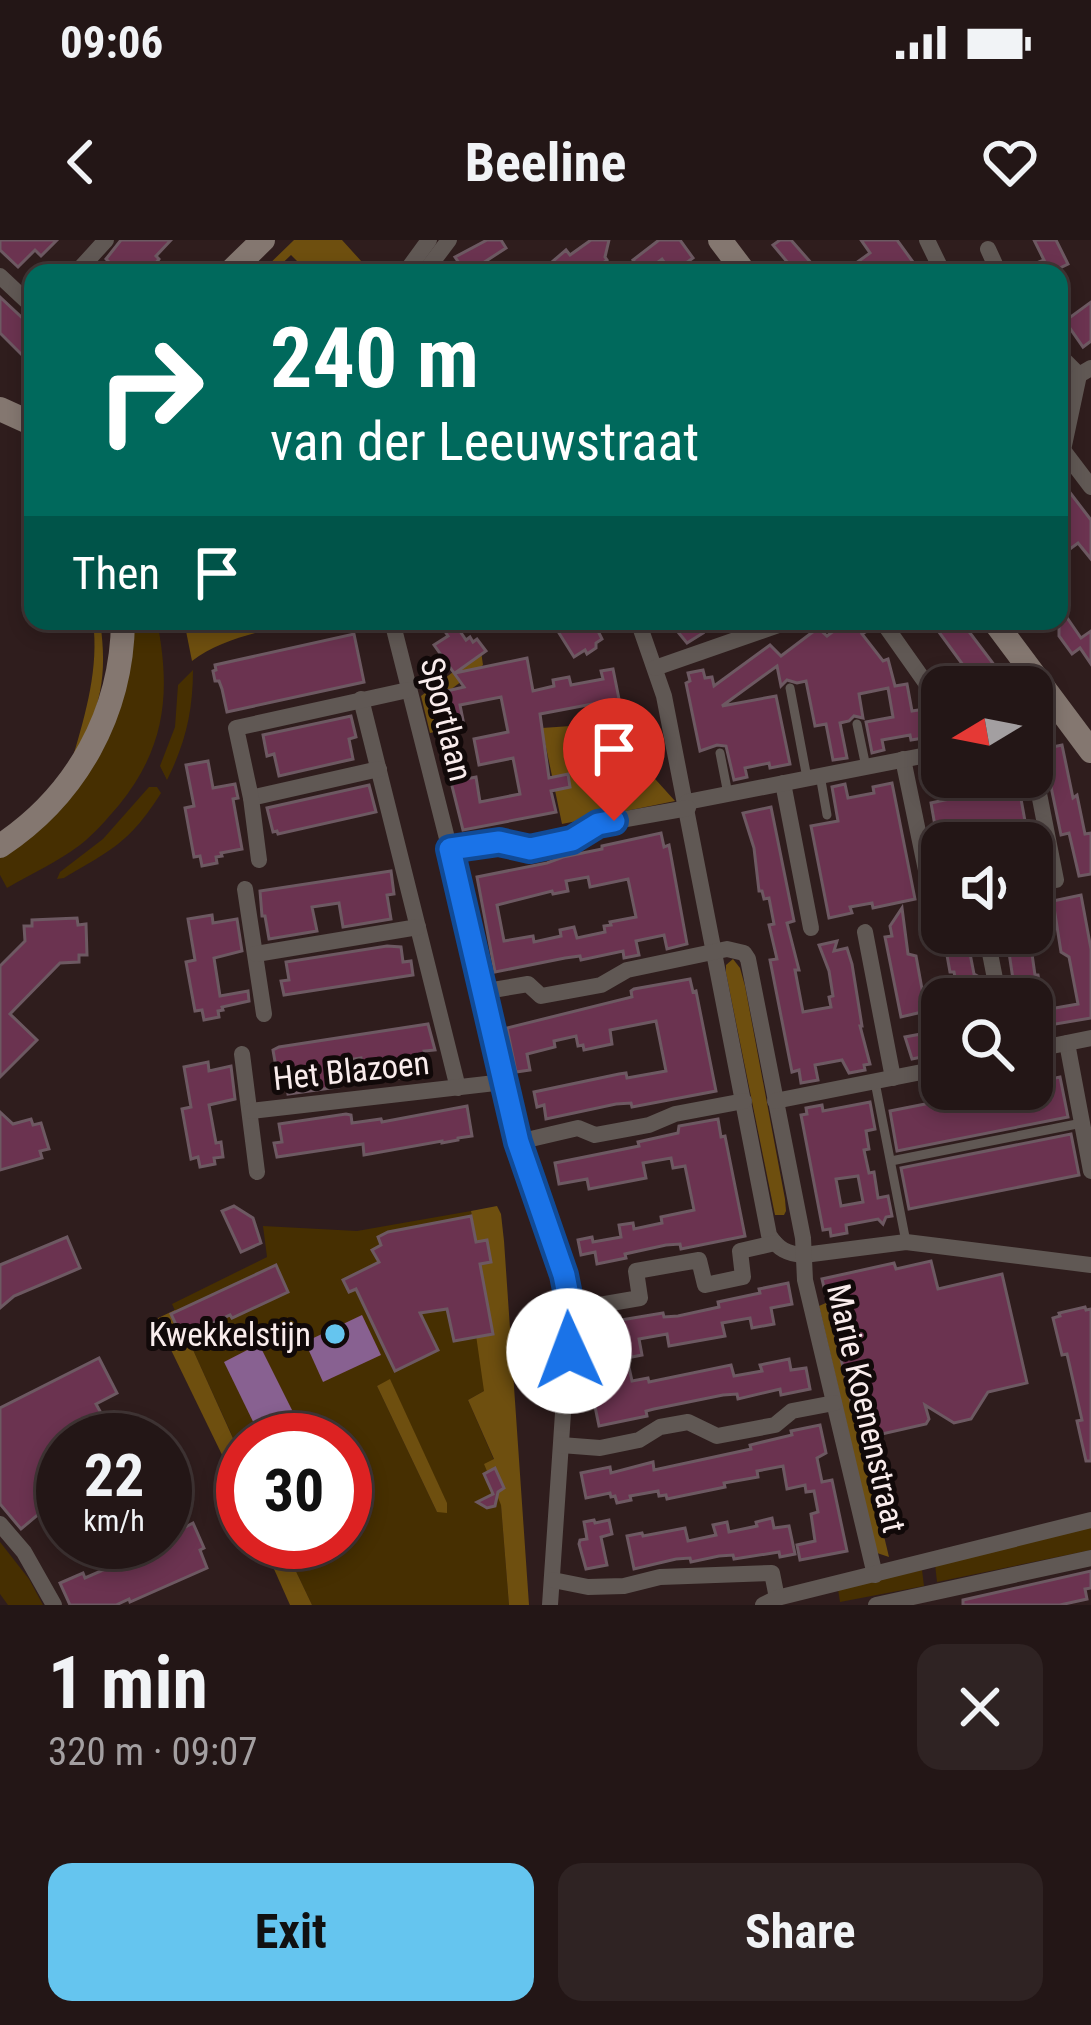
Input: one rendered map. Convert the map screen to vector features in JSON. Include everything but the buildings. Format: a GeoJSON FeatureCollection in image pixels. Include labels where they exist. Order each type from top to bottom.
{"type":"FeatureCollection","features":[{"type":"Feature","properties":{"kind":"main road"},"geometry":{"type":"LineString","coordinates":[[239,264],[262,240]]}},
{"type":"Feature","properties":{"kind":"main road"},"geometry":{"type":"LineString","coordinates":[[720,240],[738,264]]}},
{"type":"Feature","properties":{"kind":"main road"},"geometry":{"type":"LineString","coordinates":[[108,630],[110,702]]}},
{"type":"Feature","properties":{"kind":"main road"},"geometry":{"type":"LineString","coordinates":[[0,846],[40,816],[86,760],[119,674],[122,630]]}},
{"type":"Feature","properties":{"kind":"main road"},"geometry":{"type":"LineString","coordinates":[[1001,630],[1091,751]]}},
{"type":"Feature","properties":{"kind":"street"},"geometry":{"type":"LineString","coordinates":[[84,264],[106,240]]}},
{"type":"Feature","properties":{"kind":"street"},"geometry":{"type":"LineString","coordinates":[[431,264],[449,240]]}},
{"type":"Feature","properties":{"kind":"street"},"geometry":{"type":"LineString","coordinates":[[988,250],[995,264]]}},
{"type":"Feature","properties":{"kind":"street"},"geometry":{"type":"LineString","coordinates":[[0,276],[24,299]]}},
{"type":"Feature","properties":{"kind":"street"},"geometry":{"type":"LineString","coordinates":[[1068,428],[1085,371]]}},
{"type":"Feature","properties":{"kind":"street"},"geometry":{"type":"LineString","coordinates":[[1068,460],[1091,487]]}},
{"type":"Feature","properties":{"kind":"street","name":"Sportlaan"},"geometry":{"type":"LineString","coordinates":[[394,630],[518,1142],[564,1275],[571,1310],[550,1605]]}},
{"type":"Feature","properties":{"kind":"street"},"geometry":{"type":"LineString","coordinates":[[641,630],[664,696],[775,1243],[804,1255],[906,1242],[1091,1265]]}},
{"type":"Feature","properties":{"kind":"street"},"geometry":{"type":"LineString","coordinates":[[656,668],[764,630]]}},
{"type":"Feature","properties":{"kind":"street"},"geometry":{"type":"LineString","coordinates":[[888,630],[921,676]]}},
{"type":"Feature","properties":{"kind":"street"},"geometry":{"type":"LineString","coordinates":[[259,860],[236,728],[408,690]]}},
{"type":"Feature","properties":{"kind":"street","name":"Het Blazoen"},"geometry":{"type":"LineString","coordinates":[[361,699],[458,1088]]}},
{"type":"Feature","properties":{"kind":"street"},"geometry":{"type":"LineString","coordinates":[[450,849],[499,842],[530,849],[572,840],[598,824],[921,756]]}},
{"type":"Feature","properties":{"kind":"street"},"geometry":{"type":"LineString","coordinates":[[903,759],[921,846]]}},
{"type":"Feature","properties":{"kind":"street"},"geometry":{"type":"LineString","coordinates":[[251,798],[379,770]]}},
{"type":"Feature","properties":{"kind":"street"},"geometry":{"type":"LineString","coordinates":[[783,783],[811,928]]}},
{"type":"Feature","properties":{"kind":"street"},"geometry":{"type":"LineString","coordinates":[[1040,798],[1056,880]]}},
{"type":"Feature","properties":{"kind":"street","name":"Het Blazoen"},"geometry":{"type":"LineString","coordinates":[[245,889],[265,1014]]}},
{"type":"Feature","properties":{"kind":"street"},"geometry":{"type":"LineString","coordinates":[[256,954],[418,927]]}},
{"type":"Feature","properties":{"kind":"street"},"geometry":{"type":"LineString","coordinates":[[865,932],[884,1080]]}},
{"type":"Feature","properties":{"kind":"street","name":"Marie Koenenstraat"},"geometry":{"type":"LineString","coordinates":[[716,951],[738,950],[748,959],[803,1238],[806,1280],[875,1575]]}},
{"type":"Feature","properties":{"kind":"street"},"geometry":{"type":"LineString","coordinates":[[481,992],[528,984],[542,996],[602,986],[627,970],[716,951]]}},
{"type":"Feature","properties":{"kind":"street"},"geometry":{"type":"LineString","coordinates":[[1053,1046],[1091,1039]]}},
{"type":"Feature","properties":{"kind":"street"},"geometry":{"type":"LineString","coordinates":[[1066,1043],[1091,1171]]}},
{"type":"Feature","properties":{"kind":"street","name":"Het Blazoen"},"geometry":{"type":"LineString","coordinates":[[242,1054],[257,1172]]}},
{"type":"Feature","properties":{"kind":"street"},"geometry":{"type":"LineString","coordinates":[[776,1101],[921,1072]]}},
{"type":"Feature","properties":{"kind":"street","name":"Het Blazoen"},"geometry":{"type":"LineString","coordinates":[[251,1111],[504,1082]]}},
{"type":"Feature","properties":{"kind":"street"},"geometry":{"type":"LineString","coordinates":[[518,1142],[578,1128],[595,1135],[744,1101]]}},
{"type":"Feature","properties":{"kind":"street"},"geometry":{"type":"LineString","coordinates":[[571,1310],[640,1298],[636,1271],[699,1260],[705,1285],[743,1277],[740,1251],[775,1243]]}},
{"type":"Feature","properties":{"kind":"street"},"geometry":{"type":"LineString","coordinates":[[562,1445],[600,1448],[688,1422],[717,1436],[775,1425],[792,1412],[834,1402]]}},
{"type":"Feature","properties":{"kind":"street"},"geometry":{"type":"LineString","coordinates":[[553,1580],[588,1588],[660,1577],[772,1573],[770,1602],[829,1596],[875,1575],[1091,1520]]}},
{"type":"Feature","properties":{"kind":"street"},"geometry":{"type":"LineString","coordinates":[[0,1524],[24,1552],[54,1605]]}},
{"type":"Feature","properties":{"kind":"street"},"geometry":{"type":"LineString","coordinates":[[876,1605],[932,1599],[1091,1558]]}},
{"type":"Feature","properties":{"kind":"street"},"geometry":{"type":"LineString","coordinates":[[926,1561],[932,1599]]}},
{"type":"Feature","properties":{"kind":"lane"},"geometry":{"type":"LineString","coordinates":[[790,688],[827,815]]}},
{"type":"Feature","properties":{"kind":"lane"},"geometry":{"type":"LineString","coordinates":[[857,724],[866,766]]}},
{"type":"Feature","properties":{"kind":"lane"},"geometry":{"type":"LineString","coordinates":[[720,753],[728,794]]}},
{"type":"Feature","properties":{"kind":"lane"},"geometry":{"type":"LineString","coordinates":[[884,1080],[891,1161],[906,1242]]}},
{"type":"Feature","properties":{"kind":"lane"},"geometry":{"type":"LineString","coordinates":[[891,1161],[1082,1124]]}},
{"type":"Feature","properties":{"kind":"shaded area"},"geometry":{"type":"Polygon","coordinates":[[[294,240],[342,240],[364,264],[300,264],[291,255],[282,264],[269,264],[294,240]]]}},
{"type":"Feature","properties":{"kind":"shaded area"},"geometry":{"type":"Polygon","coordinates":[[[94,630],[101,630],[100,692],[73,757],[93,673],[94,630]]]}},
{"type":"Feature","properties":{"kind":"shaded area"},"geometry":{"type":"Polygon","coordinates":[[[124,630],[158,630],[164,672],[161,718],[135,783],[85,841],[7,888],[0,875],[0,858],[60,810],[124,630]]]}},
{"type":"Feature","properties":{"kind":"shaded area"},"geometry":{"type":"Polygon","coordinates":[[[186,630],[270,630],[234,639],[192,661],[186,630]]]}},
{"type":"Feature","properties":{"kind":"shaded area"},"geometry":{"type":"Polygon","coordinates":[[[481,651],[483,665],[437,700],[443,730],[430,733],[421,696],[481,651]]]}},
{"type":"Feature","properties":{"kind":"shaded area"},"geometry":{"type":"Polygon","coordinates":[[[193,670],[187,727],[167,780],[160,766],[175,727],[178,685],[193,670]]]}},
{"type":"Feature","properties":{"kind":"shaded area"},"geometry":{"type":"Polygon","coordinates":[[[571,726],[569,755],[582,778],[603,786],[627,770],[647,770],[675,801],[562,824],[542,728],[571,726]]]}},
{"type":"Feature","properties":{"kind":"shaded area"},"geometry":{"type":"Polygon","coordinates":[[[149,787],[161,793],[130,834],[57,879],[103,839],[149,787]]]}},
{"type":"Feature","properties":{"kind":"shaded area"},"geometry":{"type":"Polygon","coordinates":[[[733,959],[745,986],[785,1199],[784,1215],[775,1215],[726,973],[733,959]]]}},
{"type":"Feature","properties":{"kind":"shaded area"},"geometry":{"type":"Polygon","coordinates":[[[497,1206],[504,1241],[529,1605],[509,1605],[501,1505],[484,1464],[494,1459],[468,1400],[484,1391],[476,1335],[493,1331],[471,1211],[497,1206]]]}},
{"type":"Feature","properties":{"kind":"shaded area","name":"Kwekkelstijn"},"geometry":{"type":"Polygon","coordinates":[[[471,1211],[493,1332],[484,1391],[468,1400],[494,1460],[485,1465],[501,1504],[509,1605],[312,1605],[295,1569],[372,1569],[372,1413],[222,1413],[172,1304],[267,1257],[263,1226],[357,1231],[471,1211]],[[390,1380],[377,1386],[437,1512],[447,1504],[390,1380]]]}},
{"type":"Feature","properties":{"kind":"shaded area"},"geometry":{"type":"Polygon","coordinates":[[[828,1302],[889,1557],[877,1553],[819,1306],[828,1302]]]}},
{"type":"Feature","properties":{"kind":"shaded area"},"geometry":{"type":"Polygon","coordinates":[[[175,1310],[222,1413],[216,1413],[216,1442],[156,1319],[175,1310]]]}},
{"type":"Feature","properties":{"kind":"shaded area"},"geometry":{"type":"Polygon","coordinates":[[[362,1315],[381,1355],[323,1382],[305,1342],[362,1315]]]}},
{"type":"Feature","properties":{"kind":"shaded area"},"geometry":{"type":"Polygon","coordinates":[[[259,1344],[294,1413],[249,1413],[224,1362],[259,1344]]]}},
{"type":"Feature","properties":{"kind":"shaded area"},"geometry":{"type":"Polygon","coordinates":[[[390,1379],[447,1503],[447,1513],[437,1512],[377,1386],[390,1379]]]}},
{"type":"Feature","properties":{"kind":"shaded area"},"geometry":{"type":"Polygon","coordinates":[[[1091,1525],[1091,1550],[937,1582],[935,1564],[1091,1525]]]}},
{"type":"Feature","properties":{"kind":"shaded area"},"geometry":{"type":"Polygon","coordinates":[[[0,1542],[43,1605],[8,1605],[0,1594],[0,1542]]]}},
{"type":"Feature","properties":{"kind":"shaded area"},"geometry":{"type":"Polygon","coordinates":[[[274,1569],[295,1569],[312,1605],[290,1605],[274,1569]]]}},
{"type":"Feature","properties":{"kind":"shaded area"},"geometry":{"type":"Polygon","coordinates":[[[922,1570],[924,1586],[840,1602],[838,1589],[922,1570]]]}},
{"type":"Feature","properties":{"kind":"place","name":"Kwekkelstijn"},"geometry":{"type":"Point","coordinates":[335,1334]}},
{"type":"Feature","properties":{"kind":"route"},"geometry":{"type":"LineString","coordinates":[[569,1351],[571,1310],[564,1275],[518,1142],[450,849],[499,842],[530,849],[572,840],[598,824],[614,821]]}}]}
